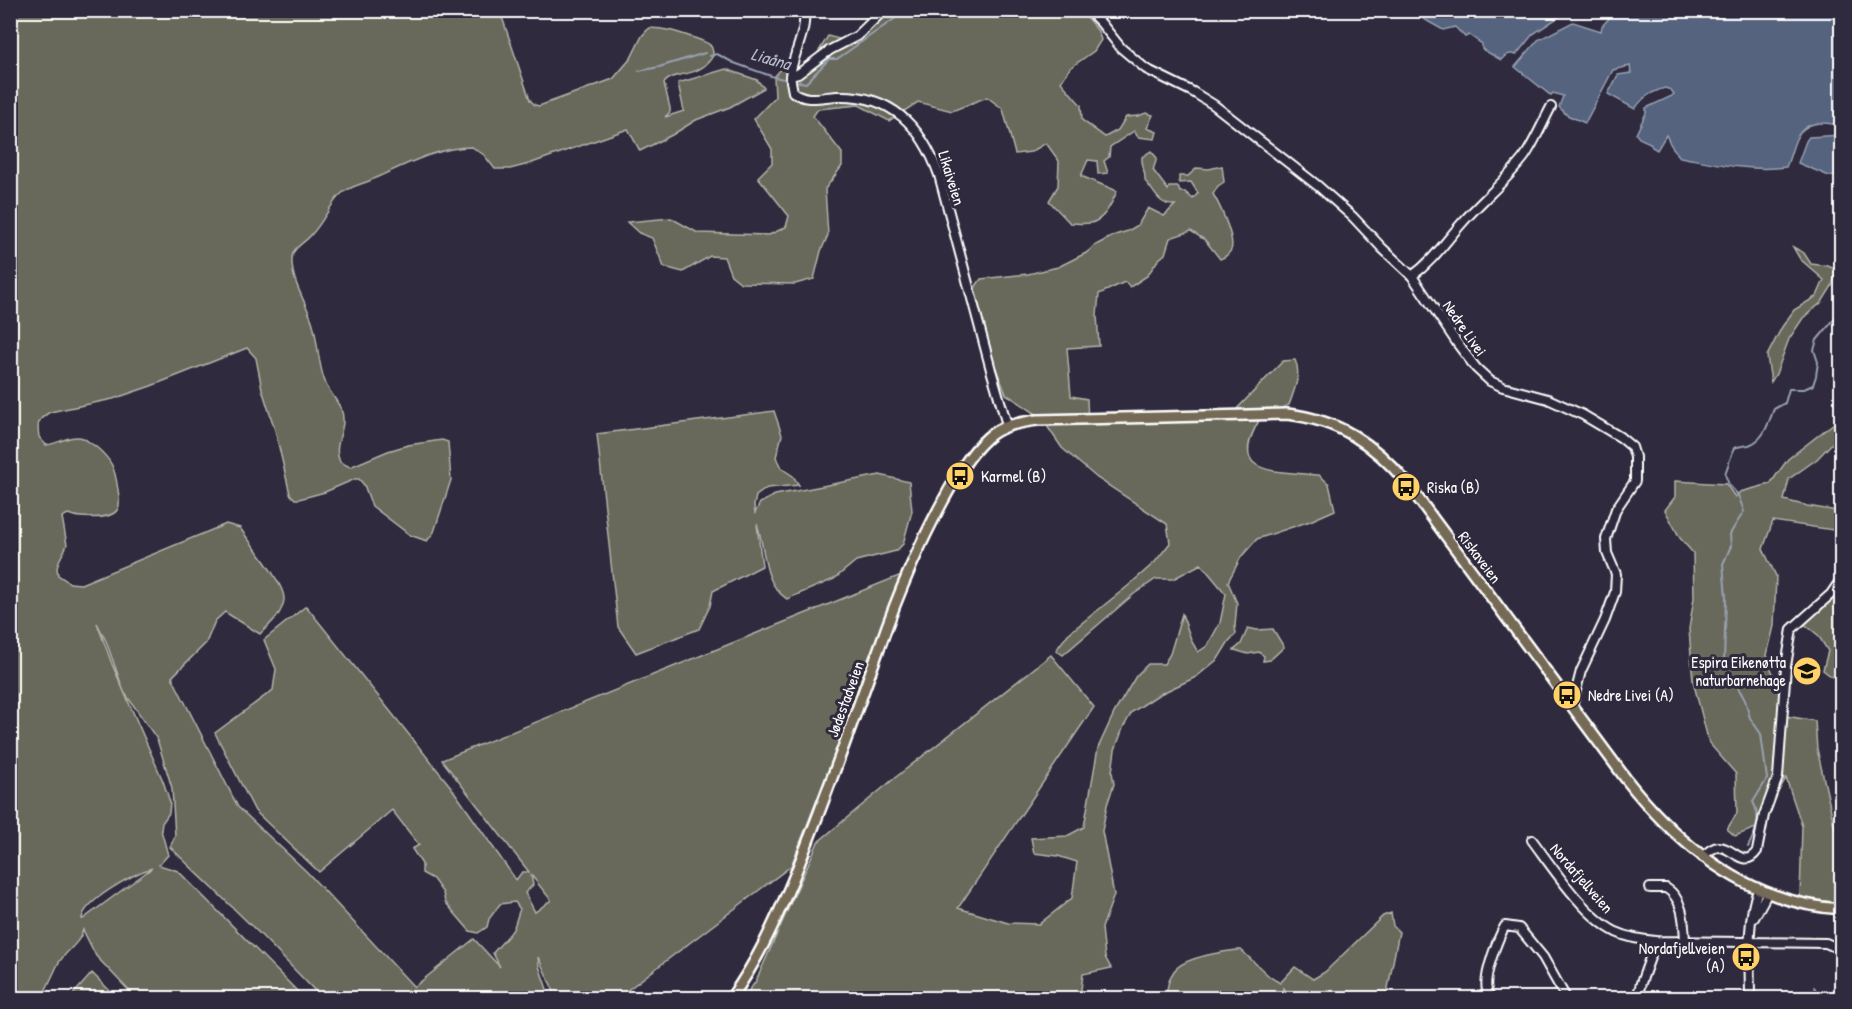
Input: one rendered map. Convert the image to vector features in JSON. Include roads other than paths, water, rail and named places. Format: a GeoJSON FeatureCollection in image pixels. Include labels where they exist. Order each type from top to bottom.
{"type":"FeatureCollection","features":[{"type":"Feature","properties":{"kind":"main road","name":"Riskaveien"},"geometry":{"type":"LineString","coordinates":[[1007,426],[1047,420],[1276,414],[1296,415],[1337,426],[1363,441],[1406,482],[1640,797],[1662,821],[1702,857],[1725,873],[1763,892],[1805,905],[1842,909]]}},
{"type":"Feature","properties":{"kind":"main road","name":"Jødestadveien"},"geometry":{"type":"LineString","coordinates":[[731,999],[759,953],[807,846],[900,590],[920,545],[966,462],[989,436],[1007,426]]}},
{"type":"Feature","properties":{"kind":"street"},"geometry":{"type":"LineString","coordinates":[[803,10],[804,27],[790,76],[798,74],[830,50],[857,36],[884,10]]}},
{"type":"Feature","properties":{"kind":"street","name":"Nedre Livei"},"geometry":{"type":"LineString","coordinates":[[1088,10],[1121,48],[1146,69],[1214,105],[1353,217],[1412,276],[1457,343],[1476,368],[1490,381],[1503,387],[1548,399],[1583,415],[1620,437],[1633,449],[1635,481],[1616,509],[1606,539],[1607,553],[1616,574],[1615,592],[1605,620],[1581,671],[1572,706]]}},
{"type":"Feature","properties":{"kind":"street","name":"Likaiveien"},"geometry":{"type":"LineString","coordinates":[[790,76],[793,92],[805,98],[852,96],[872,101],[892,110],[904,117],[926,144],[934,158],[939,175],[1007,426]]}},
{"type":"Feature","properties":{"kind":"street"},"geometry":{"type":"LineString","coordinates":[[1412,276],[1433,259],[1478,204],[1516,166],[1535,140],[1551,107]]}},
{"type":"Feature","properties":{"kind":"street"},"geometry":{"type":"LineString","coordinates":[[1702,857],[1714,848],[1721,847],[1748,859],[1757,851],[1764,814],[1778,777],[1786,666],[1792,629],[1831,594],[1842,578]]}},
{"type":"Feature","properties":{"kind":"street","name":"Nordafjellveien"},"geometry":{"type":"LineString","coordinates":[[1532,840],[1601,922],[1623,935],[1656,941],[1826,943],[1842,952]]}},
{"type":"Feature","properties":{"kind":"street"},"geometry":{"type":"LineString","coordinates":[[1650,888],[1666,888],[1677,898],[1683,918],[1685,941]]}},
{"type":"Feature","properties":{"kind":"street"},"geometry":{"type":"LineString","coordinates":[[1750,999],[1754,901],[1763,892]]}},
{"type":"Feature","properties":{"kind":"street"},"geometry":{"type":"LineString","coordinates":[[1491,999],[1486,989],[1487,977],[1505,926],[1520,928],[1526,935],[1543,957],[1566,999]]}},
{"type":"Feature","properties":{"kind":"street"},"geometry":{"type":"LineString","coordinates":[[1637,999],[1656,941]]}},
{"type":"Feature","properties":{"kind":"street"},"geometry":{"type":"LineString","coordinates":[[1842,969],[1842,982]]}},
{"type":"Feature","properties":{"kind":"water"},"geometry":{"type":"Polygon","coordinates":[[[1401,11],[1568,11],[1533,34],[1516,55],[1507,55],[1501,60],[1482,49],[1482,44],[1469,35],[1465,37],[1455,27],[1443,30],[1422,18],[1401,11]]]}},
{"type":"Feature","properties":{"kind":"water"},"geometry":{"type":"Polygon","coordinates":[[[1611,11],[1841,11],[1841,126],[1822,123],[1804,128],[1796,139],[1786,167],[1746,168],[1680,157],[1666,135],[1657,150],[1636,134],[1646,108],[1672,96],[1674,94],[1671,90],[1665,88],[1651,93],[1635,109],[1608,94],[1618,75],[1631,73],[1630,66],[1613,70],[1585,123],[1567,115],[1559,107],[1563,96],[1549,94],[1515,67],[1538,40],[1573,22],[1601,31],[1602,26],[1612,15],[1611,11]]]}},
{"type":"Feature","properties":{"kind":"water"},"geometry":{"type":"Polygon","coordinates":[[[1841,135],[1841,177],[1829,176],[1798,163],[1809,137],[1841,135]]]}},
{"type":"Feature","properties":{"kind":"waterway","name":"Liaåna"},"geometry":{"type":"LineString","coordinates":[[794,81],[806,83],[829,59],[837,59],[907,10]]}},
{"type":"Feature","properties":{"kind":"waterway","name":"Liaåna"},"geometry":{"type":"LineString","coordinates":[[639,71],[705,53]]}},
{"type":"Feature","properties":{"kind":"waterway","name":"Liaåna"},"geometry":{"type":"LineString","coordinates":[[710,56],[717,54],[734,63],[789,80]]}},
{"type":"Feature","properties":{"kind":"waterway"},"geometry":{"type":"LineString","coordinates":[[1748,847],[1757,819],[1753,802],[1767,779],[1761,734],[1750,718],[1745,700],[1724,662],[1726,597],[1723,564],[1731,546],[1730,534],[1744,511],[1738,495],[1729,485],[1725,474],[1734,448],[1749,445],[1759,439],[1774,409],[1785,403],[1789,389],[1804,389],[1813,385],[1818,362],[1814,350],[1817,340],[1842,310]]}},
{"type":"Feature","properties":{"kind":"waterway"},"geometry":{"type":"LineString","coordinates":[[1814,987],[1821,998]]}},
{"type":"Feature","properties":{"kind":"place","name":"Karmel (B)"},"geometry":{"type":"Point","coordinates":[960,476]}},
{"type":"Feature","properties":{"kind":"place","name":"Riska (B)"},"geometry":{"type":"Point","coordinates":[1406,487]}},
{"type":"Feature","properties":{"kind":"place","name":"Espira Eikenøtta naturbarnehage"},"geometry":{"type":"Point","coordinates":[1807,671]}},
{"type":"Feature","properties":{"kind":"place","name":"Nedre Livei (A)"},"geometry":{"type":"Point","coordinates":[1567,695]}},
{"type":"Feature","properties":{"kind":"place","name":"Nordafjellveien (A)"},"geometry":{"type":"Point","coordinates":[1746,957]}}]}
